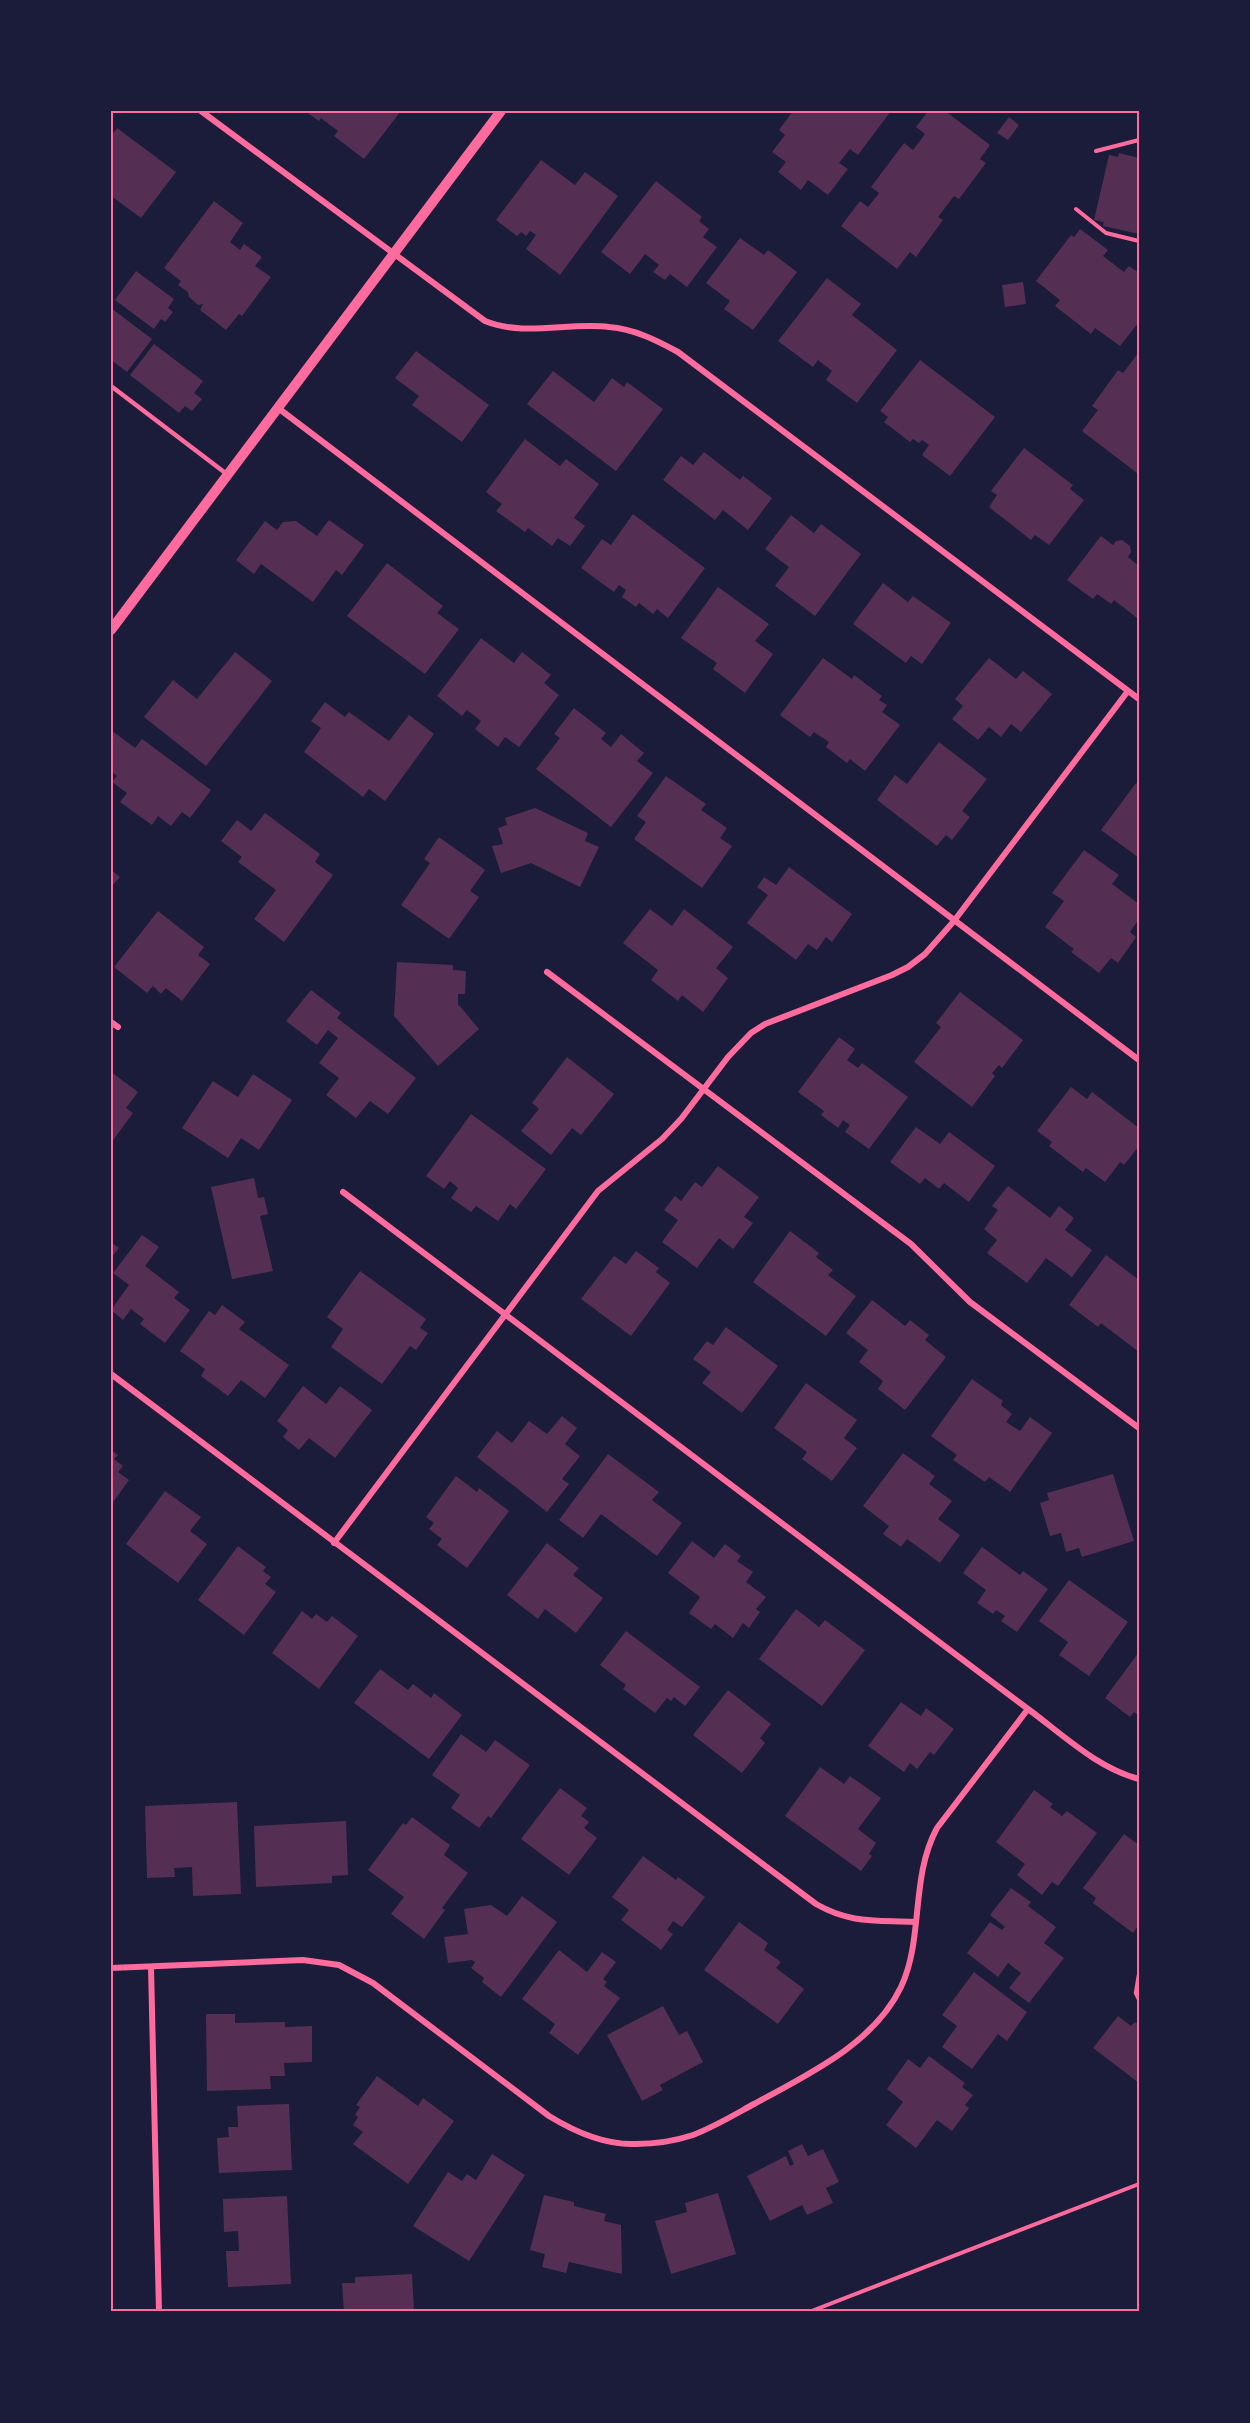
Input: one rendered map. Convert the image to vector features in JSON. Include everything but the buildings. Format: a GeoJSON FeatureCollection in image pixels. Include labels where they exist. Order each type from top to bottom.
{"type":"FeatureCollection","features":[{"type":"Feature","properties":{"kind":"street"},"geometry":{"type":"LineString","coordinates":[[201,111],[485,321],[513,328],[609,327],[642,334],[678,352],[1139,699]]}},
{"type":"Feature","properties":{"kind":"street"},"geometry":{"type":"LineString","coordinates":[[111,630],[501,111]]}},
{"type":"Feature","properties":{"kind":"street"},"geometry":{"type":"LineString","coordinates":[[278,408],[1139,1060]]}},
{"type":"Feature","properties":{"kind":"street"},"geometry":{"type":"LineString","coordinates":[[334,1543],[598,1191],[662,1139],[728,1057],[751,1033],[765,1024],[892,975],[908,967],[925,954],[954,921],[1128,691]]}},
{"type":"Feature","properties":{"kind":"street"},"geometry":{"type":"LineString","coordinates":[[547,972],[911,1244],[970,1302],[1139,1428]]}},
{"type":"Feature","properties":{"kind":"street"},"geometry":{"type":"LineString","coordinates":[[111,1022],[118,1027]]}},
{"type":"Feature","properties":{"kind":"street"},"geometry":{"type":"LineString","coordinates":[[344,1192],[1028,1709],[1103,1764],[1139,1779]]}},
{"type":"Feature","properties":{"kind":"street"},"geometry":{"type":"LineString","coordinates":[[111,1374],[816,1904],[842,1917],[914,1922]]}},
{"type":"Feature","properties":{"kind":"street"},"geometry":{"type":"LineString","coordinates":[[111,1968],[303,1960],[339,1965],[373,1983],[558,2122],[584,2134],[633,2144],[676,2140],[711,2127],[789,2085],[858,2040],[888,2009],[901,1986],[912,1951],[914,1922],[930,1841],[937,1828],[1028,1709]]}},
{"type":"Feature","properties":{"kind":"street"},"geometry":{"type":"LineString","coordinates":[[151,1966],[159,2312]]}},
{"type":"Feature","properties":{"kind":"lane"},"geometry":{"type":"LineString","coordinates":[[111,386],[228,475]]}},
{"type":"Feature","properties":{"kind":"lane"},"geometry":{"type":"LineString","coordinates":[[1139,1975],[1136,1993],[1139,1999]]}},
{"type":"Feature","properties":{"kind":"path"},"geometry":{"type":"LineString","coordinates":[[1096,151],[1139,140]]}},
{"type":"Feature","properties":{"kind":"path"},"geometry":{"type":"LineString","coordinates":[[1076,209],[1106,233],[1139,241]]}},
{"type":"Feature","properties":{"kind":"path"},"geometry":{"type":"LineString","coordinates":[[808,2312],[1139,2184]]}}]}
